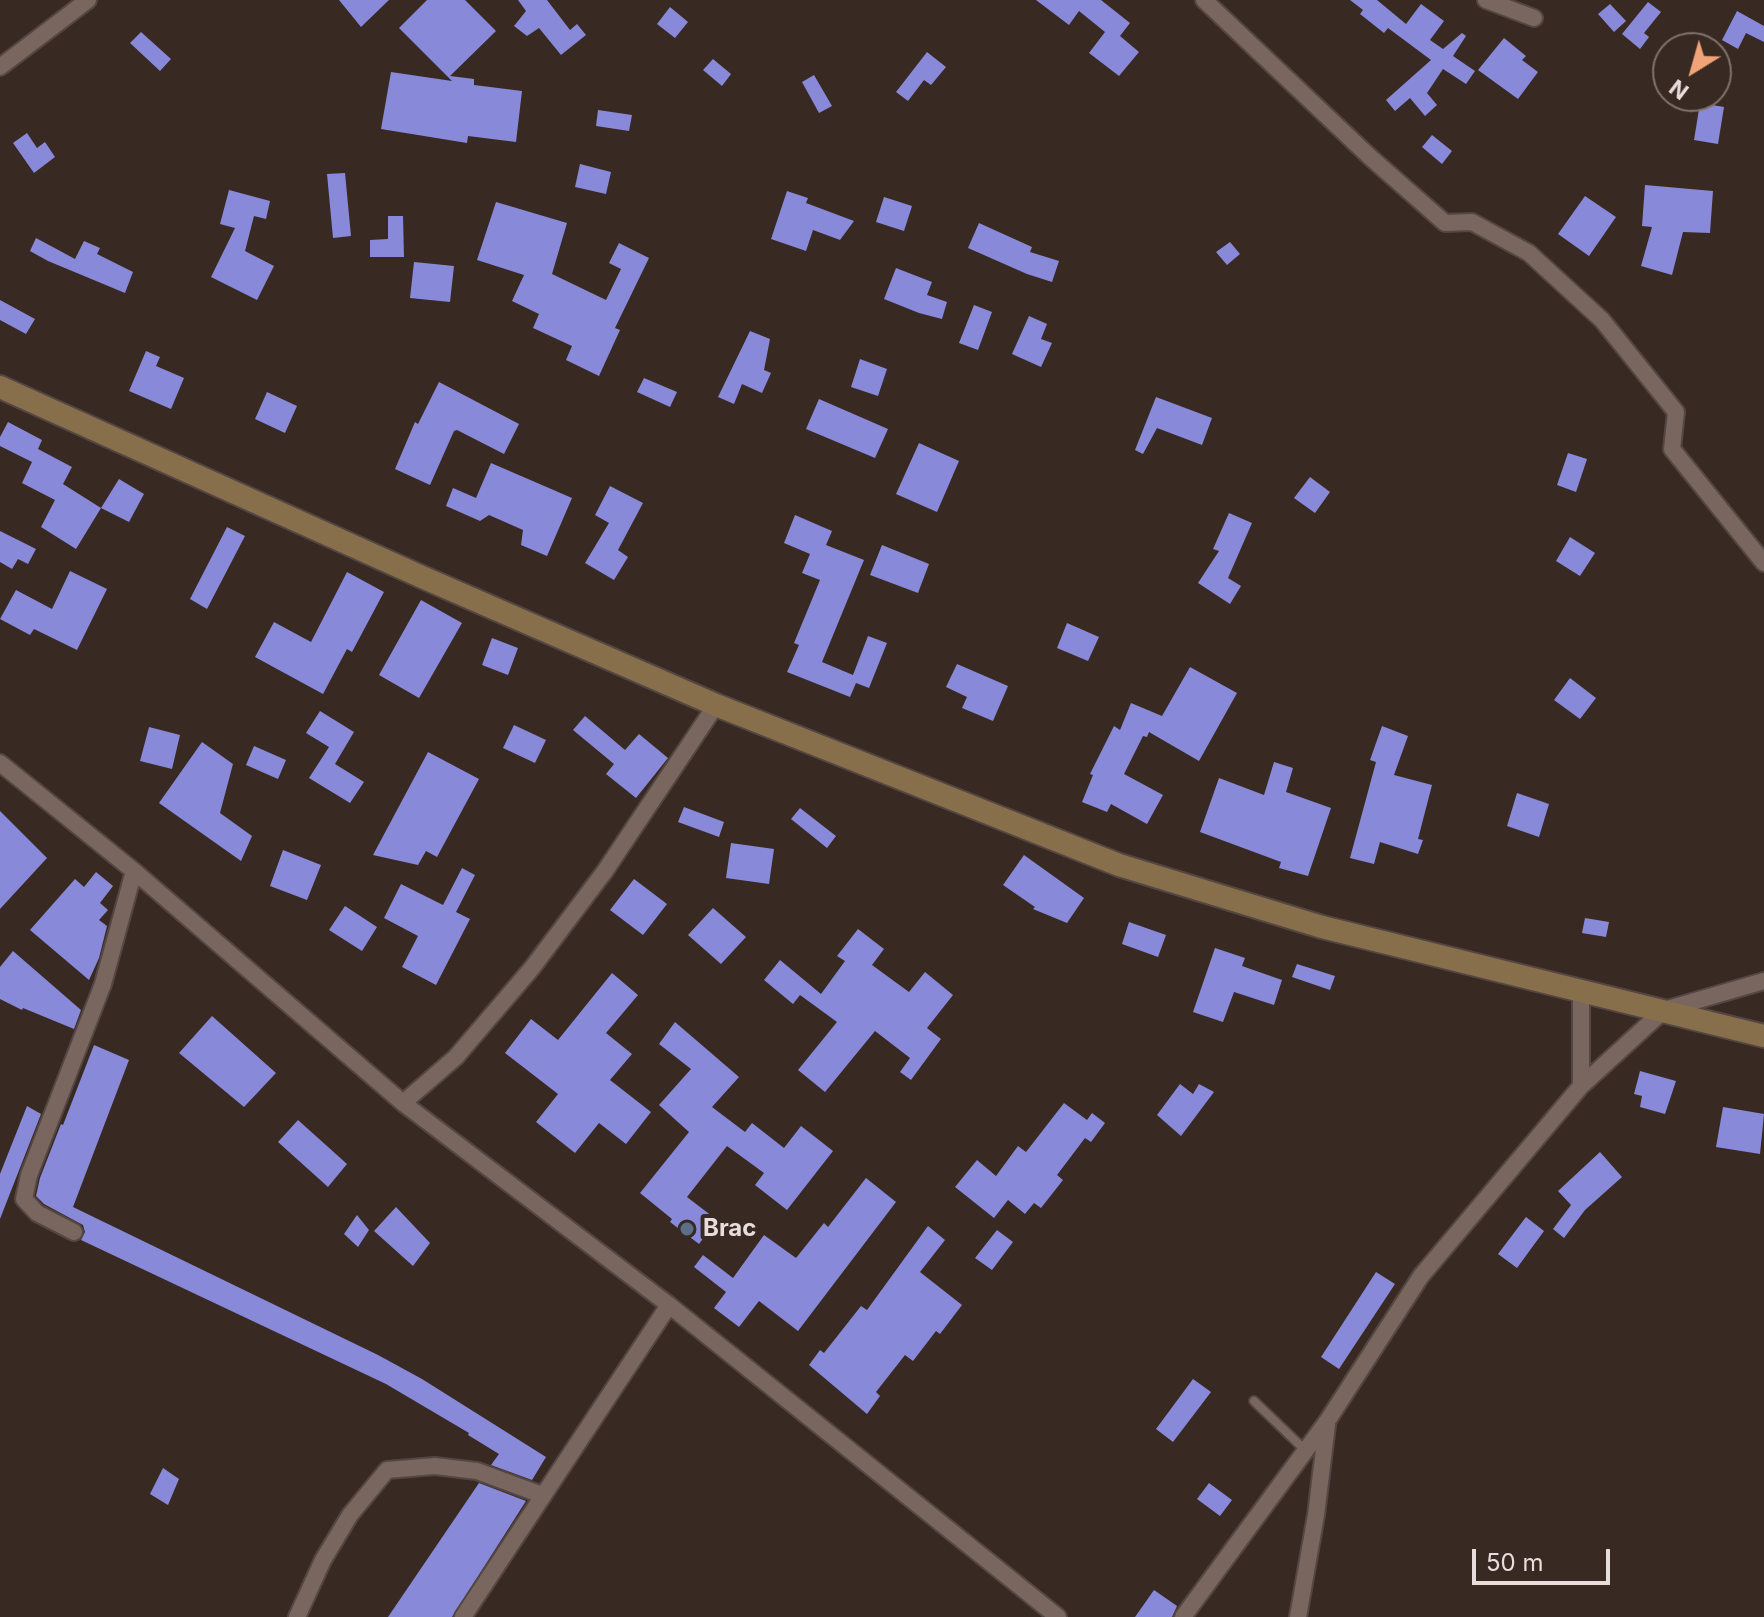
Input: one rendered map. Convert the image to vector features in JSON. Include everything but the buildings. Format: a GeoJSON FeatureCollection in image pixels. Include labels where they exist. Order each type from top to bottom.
{"type":"FeatureCollection","features":[{"type":"Feature","properties":{"kind":"main road"},"geometry":{"type":"LineString","coordinates":[[0,387],[716,705],[1119,865],[1322,927],[1764,1036]]}},
{"type":"Feature","properties":{"kind":"street"},"geometry":{"type":"LineString","coordinates":[[0,67],[88,0]]}},
{"type":"Feature","properties":{"kind":"street"},"geometry":{"type":"LineString","coordinates":[[1204,0],[1370,157],[1445,223],[1472,222],[1529,253],[1602,320],[1676,412],[1672,449],[1764,563]]}},
{"type":"Feature","properties":{"kind":"street"},"geometry":{"type":"LineString","coordinates":[[1486,0],[1534,18]]}},
{"type":"Feature","properties":{"kind":"street"},"geometry":{"type":"LineString","coordinates":[[403,1103],[456,1057],[532,968],[605,871],[716,705]]}},
{"type":"Feature","properties":{"kind":"street"},"geometry":{"type":"LineString","coordinates":[[0,763],[134,871],[403,1103],[669,1305],[1058,1617]]}},
{"type":"Feature","properties":{"kind":"street"},"geometry":{"type":"LineString","coordinates":[[74,1232],[37,1213],[24,1199],[29,1175],[103,984],[134,871]]}},
{"type":"Feature","properties":{"kind":"street"},"geometry":{"type":"LineString","coordinates":[[1183,1617],[1328,1420],[1421,1276],[1581,1086],[1664,1010],[1764,981]]}},
{"type":"Feature","properties":{"kind":"street"},"geometry":{"type":"LineString","coordinates":[[1581,992],[1581,1086]]}},
{"type":"Feature","properties":{"kind":"street"},"geometry":{"type":"LineString","coordinates":[[463,1617],[669,1305]]}},
{"type":"Feature","properties":{"kind":"street"},"geometry":{"type":"LineString","coordinates":[[1298,1617],[1316,1515],[1328,1420]]}},
{"type":"Feature","properties":{"kind":"street"},"geometry":{"type":"LineString","coordinates":[[297,1617],[323,1560],[350,1515],[387,1470],[435,1466],[477,1471],[542,1495]]}},
{"type":"Feature","properties":{"kind":"lane"},"geometry":{"type":"LineString","coordinates":[[1254,1401],[1305,1451]]}},
{"type":"Feature","properties":{"kind":"place","name":"Brac"},"geometry":{"type":"Point","coordinates":[687,1229]}}]}
